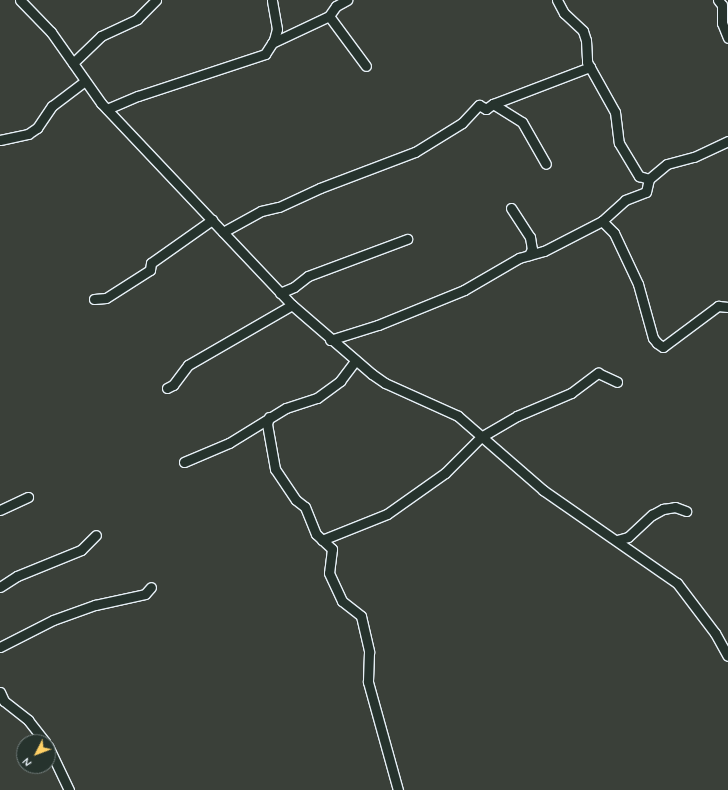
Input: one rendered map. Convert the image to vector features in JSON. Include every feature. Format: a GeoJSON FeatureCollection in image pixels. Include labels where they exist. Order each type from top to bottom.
{"type":"FeatureCollection","features":[{"type":"Feature","properties":{"kind":"street"},"geometry":{"type":"LineString","coordinates":[[20,0],[51,32],[107,110],[292,305],[330,340],[385,383],[458,416],[543,490],[677,583],[715,633],[728,656]]}},
{"type":"Feature","properties":{"kind":"street"},"geometry":{"type":"LineString","coordinates":[[73,63],[102,36],[137,19],[156,0]]}},
{"type":"Feature","properties":{"kind":"street"},"geometry":{"type":"LineString","coordinates":[[107,110],[138,96],[254,59],[265,54],[272,43],[277,19],[272,0]]}},
{"type":"Feature","properties":{"kind":"street"},"geometry":{"type":"LineString","coordinates":[[272,43],[329,16],[336,6],[346,0]]}},
{"type":"Feature","properties":{"kind":"street"},"geometry":{"type":"LineString","coordinates":[[557,0],[564,13],[583,31],[590,67],[615,112],[618,144],[639,176],[649,179]]}},
{"type":"Feature","properties":{"kind":"street"},"geometry":{"type":"LineString","coordinates":[[718,0],[722,5],[722,23],[728,38]]}},
{"type":"Feature","properties":{"kind":"street"},"geometry":{"type":"LineString","coordinates":[[329,16],[366,66]]}},
{"type":"Feature","properties":{"kind":"street"},"geometry":{"type":"LineString","coordinates":[[223,232],[261,211],[279,207],[320,188],[415,152],[462,123],[479,106],[486,109],[493,104],[590,67]]}},
{"type":"Feature","properties":{"kind":"street"},"geometry":{"type":"LineString","coordinates":[[0,140],[28,134],[37,128],[52,106],[85,81]]}},
{"type":"Feature","properties":{"kind":"street"},"geometry":{"type":"LineString","coordinates":[[493,104],[522,122],[546,164]]}},
{"type":"Feature","properties":{"kind":"street"},"geometry":{"type":"LineString","coordinates":[[330,340],[378,324],[464,290],[519,258],[544,251],[602,221],[625,200],[646,192],[649,179],[667,164],[694,157],[728,141]]}},
{"type":"Feature","properties":{"kind":"street"},"geometry":{"type":"LineString","coordinates":[[511,208],[533,244],[529,255]]}},
{"type":"Feature","properties":{"kind":"street"},"geometry":{"type":"LineString","coordinates":[[94,299],[106,298],[150,270],[151,263],[212,220]]}},
{"type":"Feature","properties":{"kind":"street"},"geometry":{"type":"LineString","coordinates":[[602,221],[614,233],[638,284],[652,338],[657,343],[663,347],[718,306],[728,307]]}},
{"type":"Feature","properties":{"kind":"street"},"geometry":{"type":"LineString","coordinates":[[280,293],[294,287],[308,276],[407,239]]}},
{"type":"Feature","properties":{"kind":"street"},"geometry":{"type":"LineString","coordinates":[[167,388],[173,385],[178,375],[188,365],[292,305]]}},
{"type":"Feature","properties":{"kind":"street"},"geometry":{"type":"LineString","coordinates":[[184,462],[229,442],[286,408],[317,398],[340,381],[356,360]]}},
{"type":"Feature","properties":{"kind":"street"},"geometry":{"type":"LineString","coordinates":[[322,540],[387,514],[445,473],[481,437],[517,416],[571,393],[598,373],[617,382]]}},
{"type":"Feature","properties":{"kind":"street"},"geometry":{"type":"LineString","coordinates":[[269,417],[268,433],[275,469],[280,480],[305,507],[316,534],[332,549],[329,573],[342,602],[361,616],[369,652],[368,682],[398,790]]}},
{"type":"Feature","properties":{"kind":"street"},"geometry":{"type":"LineString","coordinates":[[253,428],[268,433]]}},
{"type":"Feature","properties":{"kind":"street"},"geometry":{"type":"LineString","coordinates":[[0,510],[28,497]]}},
{"type":"Feature","properties":{"kind":"street"},"geometry":{"type":"LineString","coordinates":[[617,540],[628,537],[652,515],[663,509],[675,507],[686,511]]}},
{"type":"Feature","properties":{"kind":"street"},"geometry":{"type":"LineString","coordinates":[[0,587],[17,576],[80,550],[96,534]]}},
{"type":"Feature","properties":{"kind":"street"},"geometry":{"type":"LineString","coordinates":[[0,647],[53,620],[95,605],[145,594],[151,587]]}},
{"type":"Feature","properties":{"kind":"street"},"geometry":{"type":"LineString","coordinates":[[1,699],[28,720],[39,734]]}},
{"type":"Feature","properties":{"kind":"street"},"geometry":{"type":"LineString","coordinates":[[56,763],[69,790]]}}]}
